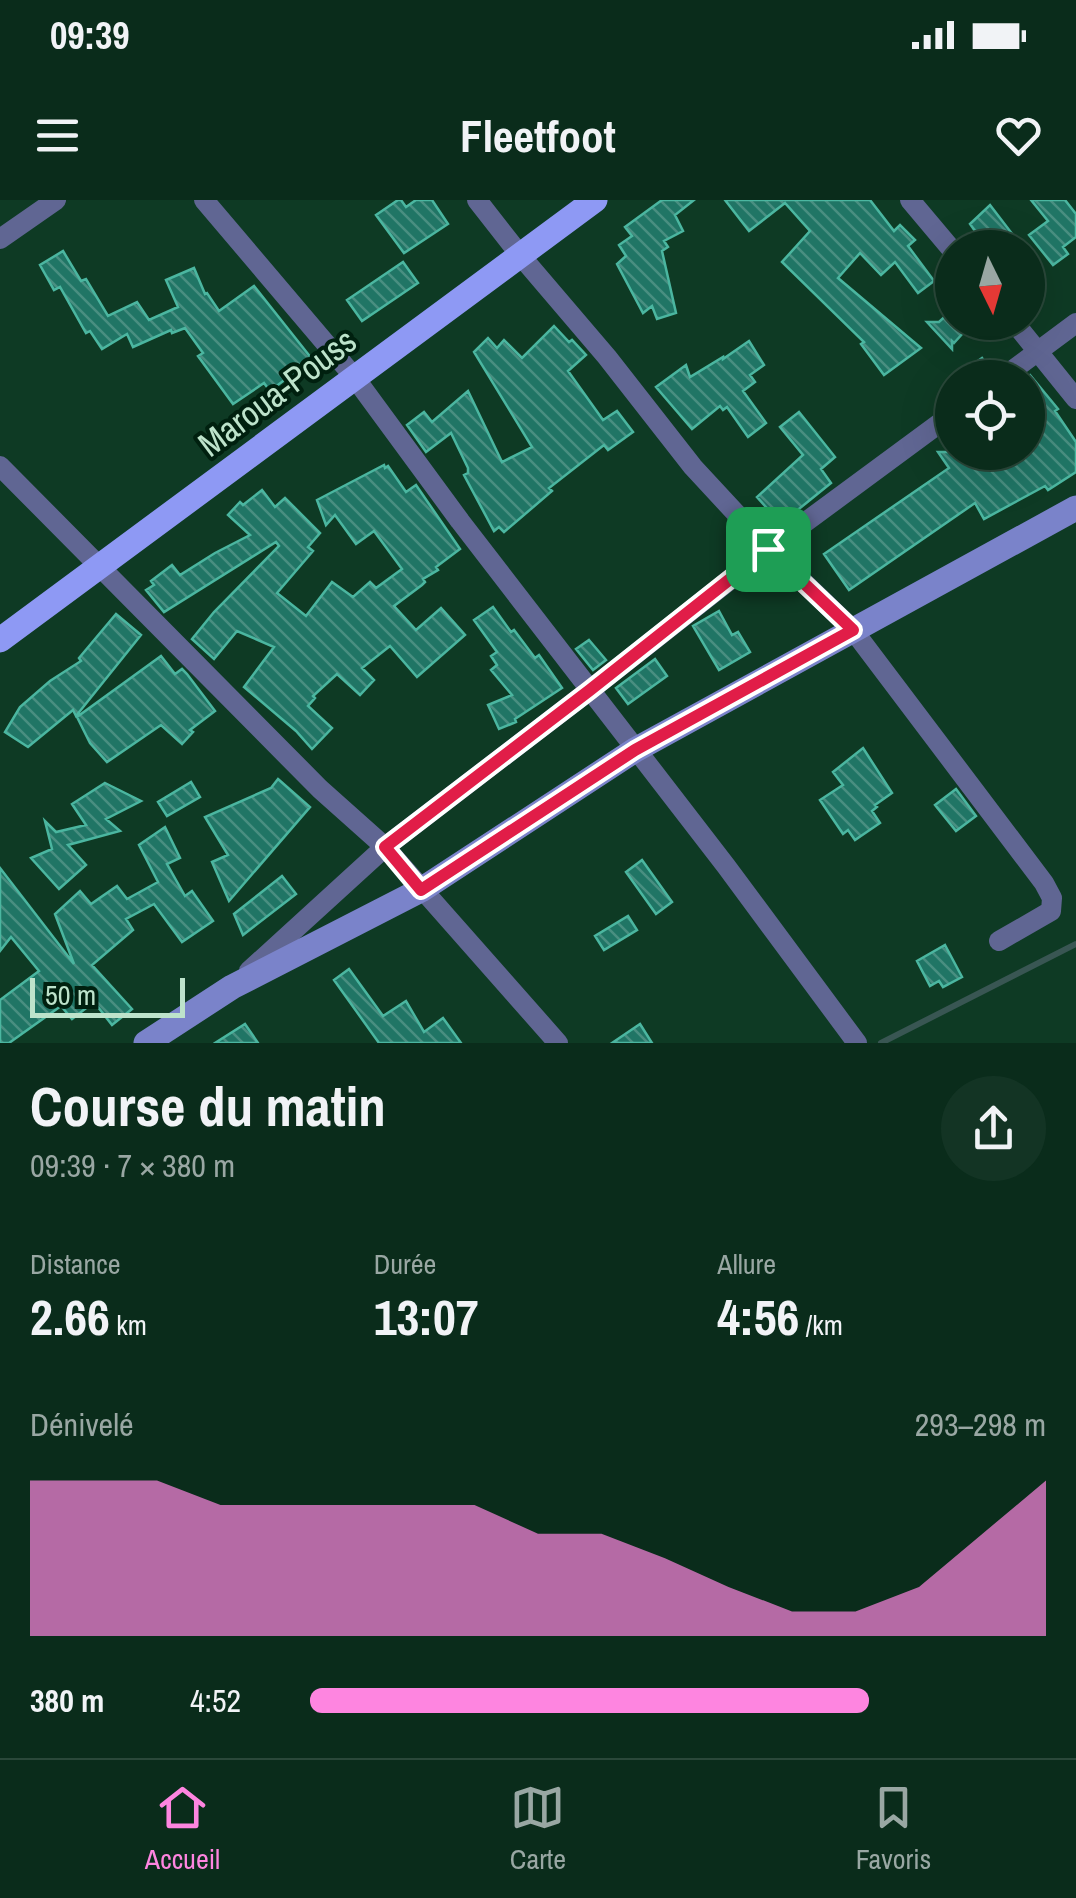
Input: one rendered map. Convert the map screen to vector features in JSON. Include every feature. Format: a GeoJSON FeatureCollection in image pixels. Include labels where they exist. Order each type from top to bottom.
{"type":"FeatureCollection","features":[{"type":"Feature","properties":{"kind":"main road","name":"Maroua-Pouss"},"geometry":{"type":"LineString","coordinates":[[0,640],[595,200]]}},
{"type":"Feature","properties":{"kind":"main road"},"geometry":{"type":"LineString","coordinates":[[146,1043],[232,987],[421,890],[635,750],[1076,508]]}},
{"type":"Feature","properties":{"kind":"street"},"geometry":{"type":"LineString","coordinates":[[0,238],[56,200]]}},
{"type":"Feature","properties":{"kind":"street"},"geometry":{"type":"LineString","coordinates":[[204,200],[354,378],[857,1043]]}},
{"type":"Feature","properties":{"kind":"street"},"geometry":{"type":"LineString","coordinates":[[477,200],[693,468],[768,549],[853,630],[1032,868],[1052,898],[1051,911],[999,941]]}},
{"type":"Feature","properties":{"kind":"street"},"geometry":{"type":"LineString","coordinates":[[910,200],[935,230]]}},
{"type":"Feature","properties":{"kind":"street"},"geometry":{"type":"LineString","coordinates":[[1027,360],[1076,323]]}},
{"type":"Feature","properties":{"kind":"street"},"geometry":{"type":"LineString","coordinates":[[1030,340],[1076,399]]}},
{"type":"Feature","properties":{"kind":"street"},"geometry":{"type":"LineString","coordinates":[[232,987],[385,847],[768,549],[935,426]]}},
{"type":"Feature","properties":{"kind":"street"},"geometry":{"type":"LineString","coordinates":[[0,466],[320,789],[385,847],[558,1043]]}},
{"type":"Feature","properties":{"kind":"building"},"geometry":{"type":"Polygon","coordinates":[[[398,200],[406,207],[416,200],[432,200],[448,224],[404,253],[376,215],[398,200]]]}},
{"type":"Feature","properties":{"kind":"building"},"geometry":{"type":"Polygon","coordinates":[[[662,200],[694,200],[675,215],[683,231],[664,241],[668,247],[662,251],[676,313],[657,319],[652,306],[643,313],[617,264],[626,256],[619,245],[632,236],[625,227],[662,200]]]}},
{"type":"Feature","properties":{"kind":"building"},"geometry":{"type":"Polygon","coordinates":[[[725,200],[870,200],[894,231],[900,225],[915,240],[908,246],[934,281],[918,293],[895,262],[881,275],[860,253],[838,278],[921,348],[884,375],[861,344],[864,342],[782,262],[810,231],[785,203],[749,231],[725,200]]]}},
{"type":"Feature","properties":{"kind":"building"},"geometry":{"type":"Polygon","coordinates":[[[1031,200],[1065,200],[1076,214],[1076,237],[1063,247],[1068,254],[1053,265],[1045,255],[1045,230],[1036,230],[1048,221],[1031,200]]]}},
{"type":"Feature","properties":{"kind":"building"},"geometry":{"type":"Polygon","coordinates":[[[990,205],[1009,230],[974,230],[970,224],[990,205]]]}},
{"type":"Feature","properties":{"kind":"building"},"geometry":{"type":"Polygon","coordinates":[[[63,251],[108,316],[137,302],[149,320],[178,307],[166,280],[194,268],[205,294],[219,311],[254,286],[312,359],[270,391],[264,383],[233,404],[198,356],[203,353],[185,328],[133,347],[127,334],[102,349],[90,331],[86,333],[60,287],[54,290],[40,265],[63,251]]]}},
{"type":"Feature","properties":{"kind":"building"},"geometry":{"type":"Polygon","coordinates":[[[403,262],[418,283],[362,321],[347,300],[403,262]]]}},
{"type":"Feature","properties":{"kind":"building"},"geometry":{"type":"Polygon","coordinates":[[[554,326],[586,355],[568,371],[603,420],[617,411],[633,432],[608,450],[604,445],[549,488],[552,491],[504,532],[499,527],[494,531],[464,475],[468,468],[451,433],[426,452],[407,425],[424,412],[432,422],[468,391],[502,462],[532,447],[474,352],[488,338],[497,348],[504,340],[522,358],[554,326]]]}},
{"type":"Feature","properties":{"kind":"building"},"geometry":{"type":"Polygon","coordinates":[[[749,341],[764,365],[750,375],[755,382],[743,391],[766,423],[748,437],[727,407],[723,410],[720,406],[692,429],[656,387],[686,365],[690,377],[749,341]]]}},
{"type":"Feature","properties":{"kind":"building"},"geometry":{"type":"Polygon","coordinates":[[[1045,393],[1076,442],[1076,472],[1048,490],[1045,486],[984,519],[975,503],[849,590],[824,554],[946,470],[1045,470],[1045,393]]]}},
{"type":"Feature","properties":{"kind":"building"},"geometry":{"type":"Polygon","coordinates":[[[799,412],[835,457],[821,469],[831,483],[784,521],[757,497],[803,455],[780,427],[799,412]]]}},
{"type":"Feature","properties":{"kind":"building"},"geometry":{"type":"Polygon","coordinates":[[[384,465],[406,492],[416,485],[460,549],[394,606],[416,630],[441,608],[465,635],[417,677],[390,646],[362,668],[374,680],[360,695],[337,674],[313,696],[308,706],[332,728],[312,749],[244,687],[274,647],[237,631],[214,659],[192,639],[279,546],[276,542],[164,612],[146,590],[154,585],[151,581],[172,565],[180,575],[250,535],[228,515],[240,502],[243,505],[262,490],[275,507],[285,498],[320,533],[308,547],[313,551],[277,593],[306,616],[332,582],[353,597],[370,582],[376,588],[402,569],[374,531],[356,544],[335,515],[326,525],[317,500],[384,465]]]}},
{"type":"Feature","properties":{"kind":"building"},"geometry":{"type":"Polygon","coordinates":[[[493,607],[535,658],[539,655],[562,688],[515,719],[516,722],[499,729],[488,705],[512,695],[491,670],[497,665],[491,656],[497,652],[474,620],[493,607]]]}},
{"type":"Feature","properties":{"kind":"building"},"geometry":{"type":"Polygon","coordinates":[[[719,611],[732,635],[738,632],[750,652],[719,670],[693,626],[719,611]]]}},
{"type":"Feature","properties":{"kind":"building"},"geometry":{"type":"Polygon","coordinates":[[[116,614],[141,635],[76,716],[73,710],[28,747],[5,732],[20,707],[81,661],[79,658],[116,614]]]}},
{"type":"Feature","properties":{"kind":"building"},"geometry":{"type":"Polygon","coordinates":[[[589,640],[606,660],[593,670],[576,649],[589,640]]]}},
{"type":"Feature","properties":{"kind":"building"},"geometry":{"type":"Polygon","coordinates":[[[161,656],[175,674],[182,669],[187,674],[215,711],[190,730],[193,732],[182,744],[161,725],[107,762],[90,743],[77,717],[161,656]]]}},
{"type":"Feature","properties":{"kind":"building"},"geometry":{"type":"Polygon","coordinates":[[[655,659],[667,676],[628,704],[616,688],[655,659]]]}},
{"type":"Feature","properties":{"kind":"building"},"geometry":{"type":"Polygon","coordinates":[[[863,748],[892,793],[872,811],[880,823],[855,840],[848,830],[843,834],[820,800],[843,785],[833,772],[863,748]]]}},
{"type":"Feature","properties":{"kind":"building"},"geometry":{"type":"Polygon","coordinates":[[[278,779],[310,807],[229,901],[212,862],[228,855],[205,817],[271,788],[278,779]]]}},
{"type":"Feature","properties":{"kind":"building"},"geometry":{"type":"Polygon","coordinates":[[[191,782],[200,797],[167,816],[158,802],[191,782]]]}},
{"type":"Feature","properties":{"kind":"building"},"geometry":{"type":"Polygon","coordinates":[[[105,783],[141,801],[106,819],[120,831],[68,845],[86,865],[59,889],[31,858],[52,849],[45,821],[56,832],[86,825],[72,804],[105,783]]]}},
{"type":"Feature","properties":{"kind":"building"},"geometry":{"type":"Polygon","coordinates":[[[956,789],[976,816],[956,831],[935,805],[956,789]]]}},
{"type":"Feature","properties":{"kind":"building"},"geometry":{"type":"Polygon","coordinates":[[[165,827],[180,858],[167,864],[185,896],[192,891],[213,921],[182,942],[154,904],[126,919],[133,930],[92,965],[132,1009],[112,1025],[94,1002],[72,1019],[61,1006],[9,1043],[0,1043],[0,1000],[39,971],[11,937],[0,951],[0,868],[74,964],[55,914],[80,891],[91,904],[117,886],[127,899],[158,882],[139,845],[165,827]]]}},
{"type":"Feature","properties":{"kind":"building"},"geometry":{"type":"Polygon","coordinates":[[[642,860],[672,902],[656,914],[626,872],[642,860]]]}},
{"type":"Feature","properties":{"kind":"building"},"geometry":{"type":"Polygon","coordinates":[[[282,876],[296,894],[243,935],[234,914],[282,876]]]}},
{"type":"Feature","properties":{"kind":"building"},"geometry":{"type":"Polygon","coordinates":[[[628,916],[637,930],[604,950],[595,936],[628,916]]]}},
{"type":"Feature","properties":{"kind":"building"},"geometry":{"type":"Polygon","coordinates":[[[945,945],[962,977],[943,987],[939,981],[930,986],[917,961],[945,945]]]}},
{"type":"Feature","properties":{"kind":"building"},"geometry":{"type":"Polygon","coordinates":[[[349,969],[383,1016],[406,1001],[424,1032],[443,1018],[461,1043],[379,1043],[334,980],[349,969]]]}},
{"type":"Feature","properties":{"kind":"building"},"geometry":{"type":"Polygon","coordinates":[[[245,1024],[258,1043],[215,1043],[245,1024]]]}},
{"type":"Feature","properties":{"kind":"building"},"geometry":{"type":"Polygon","coordinates":[[[640,1024],[652,1043],[612,1043],[640,1024]]]}},
{"type":"Feature","properties":{"kind":"waterway"},"geometry":{"type":"LineString","coordinates":[[881,1043],[1076,944]]}},
{"type":"Feature","properties":{"kind":"route"},"geometry":{"type":"LineString","coordinates":[[768,549],[853,630],[635,750],[421,890],[385,847],[768,549]]}}]}
